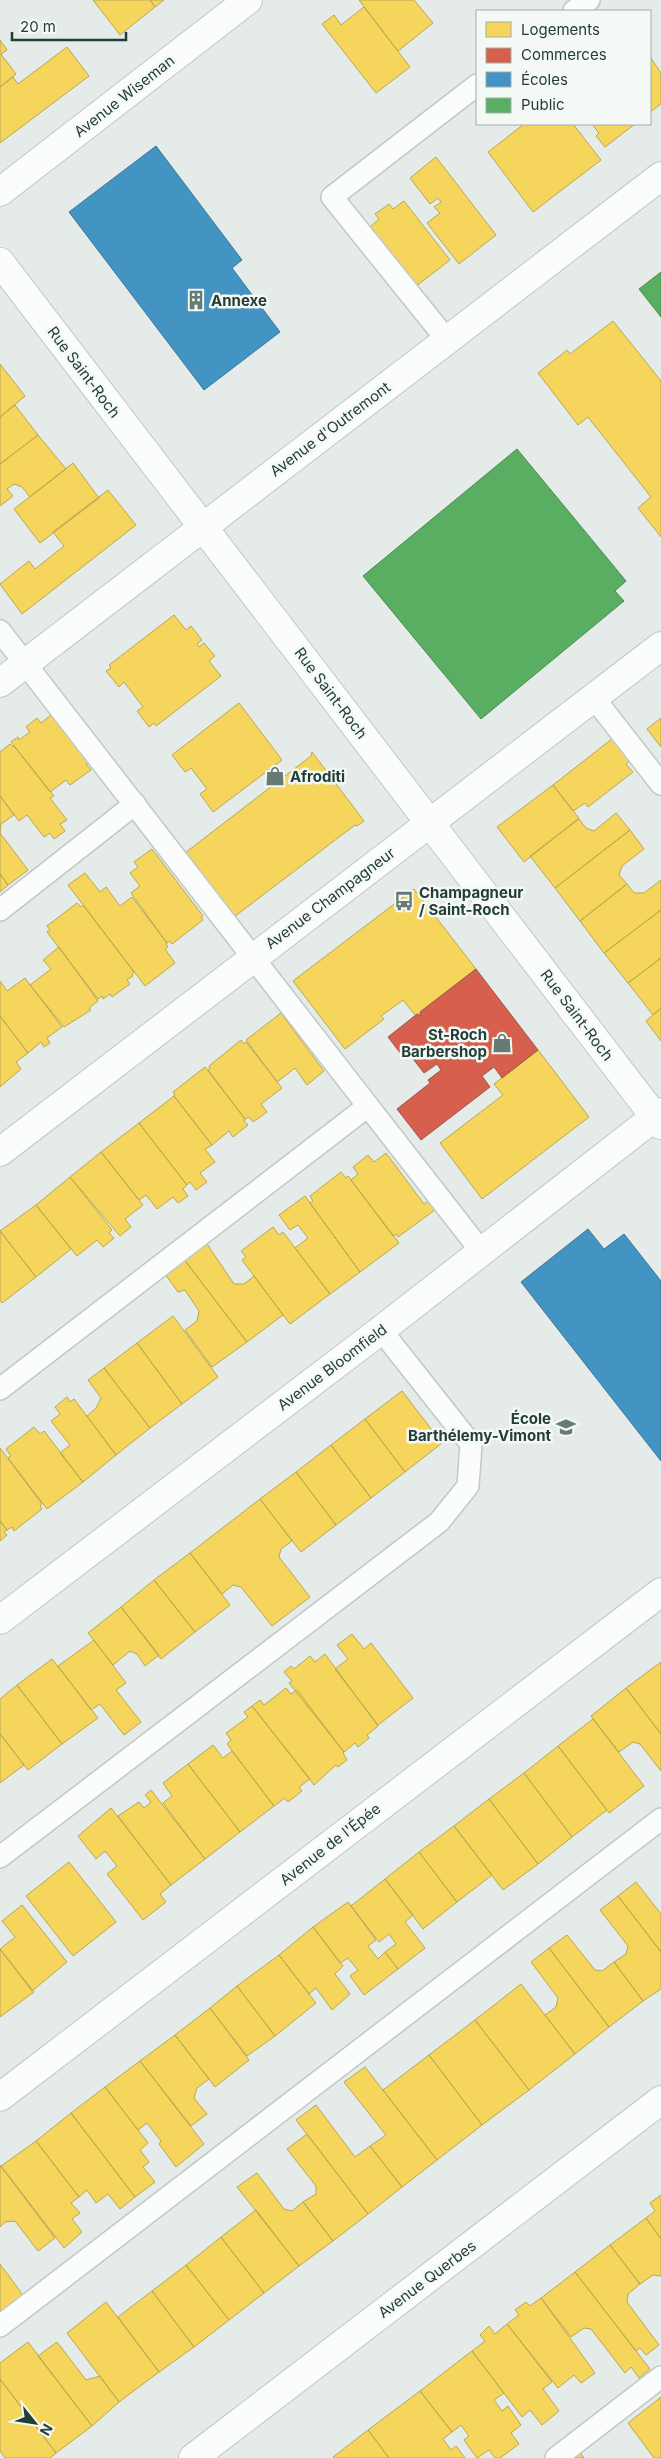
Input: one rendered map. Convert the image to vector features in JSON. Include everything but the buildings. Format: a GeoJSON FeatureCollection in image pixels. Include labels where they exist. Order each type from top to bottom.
{"type":"FeatureCollection","features":[{"type":"Feature","properties":{"kind":"street","name":"Avenue Wiseman"},"geometry":{"type":"LineString","coordinates":[[0,192],[248,0]]}},
{"type":"Feature","properties":{"kind":"street","name":"Avenue d'Outremont"},"geometry":{"type":"LineString","coordinates":[[0,683],[661,176]]}},
{"type":"Feature","properties":{"kind":"street","name":"Rue Saint-Roch"},"geometry":{"type":"LineString","coordinates":[[0,262],[659,1118]]}},
{"type":"Feature","properties":{"kind":"street","name":"Avenue Champagneur"},"geometry":{"type":"LineString","coordinates":[[0,1152],[661,646]]}},
{"type":"Feature","properties":{"kind":"street","name":"Avenue Bloomfield"},"geometry":{"type":"LineString","coordinates":[[0,1620],[381,1330],[481,1251],[659,1118]]}},
{"type":"Feature","properties":{"kind":"street","name":"Avenue de l'Épée"},"geometry":{"type":"LineString","coordinates":[[0,2097],[661,1592]]}},
{"type":"Feature","properties":{"kind":"street","name":"Avenue Querbes"},"geometry":{"type":"LineString","coordinates":[[193,2458],[661,2100]]}},
{"type":"Feature","properties":{"kind":"lane"},"geometry":{"type":"LineString","coordinates":[[575,10],[589,0]]}},
{"type":"Feature","properties":{"kind":"lane"},"geometry":{"type":"LineString","coordinates":[[447,340],[332,197],[476,86]]}},
{"type":"Feature","properties":{"kind":"lane"},"geometry":{"type":"LineString","coordinates":[[0,631],[481,1251]]}},
{"type":"Feature","properties":{"kind":"lane"},"geometry":{"type":"LineString","coordinates":[[594,698],[661,784]]}},
{"type":"Feature","properties":{"kind":"lane"},"geometry":{"type":"LineString","coordinates":[[0,910],[135,804]]}},
{"type":"Feature","properties":{"kind":"lane"},"geometry":{"type":"LineString","coordinates":[[0,1388],[368,1106]]}},
{"type":"Feature","properties":{"kind":"lane"},"geometry":{"type":"LineString","coordinates":[[0,1857],[439,1522],[468,1486],[471,1444],[381,1330]]}},
{"type":"Feature","properties":{"kind":"lane"},"geometry":{"type":"LineString","coordinates":[[0,2326],[661,1819]]}},
{"type":"Feature","properties":{"kind":"lane"},"geometry":{"type":"LineString","coordinates":[[556,2458],[661,2377]]}},
{"type":"Feature","properties":{"kind":"place","name":"Annexe"},"geometry":{"type":"Point","coordinates":[196,300]}},
{"type":"Feature","properties":{"kind":"place","name":"Afroditi"},"geometry":{"type":"Point","coordinates":[275,776]}},
{"type":"Feature","properties":{"kind":"place","name":"Champagneur / Saint-Roch"},"geometry":{"type":"Point","coordinates":[404,901]}},
{"type":"Feature","properties":{"kind":"place","name":"St-Roch Barbershop"},"geometry":{"type":"Point","coordinates":[502,1043]}},
{"type":"Feature","properties":{"kind":"place","name":"École Barthélemy-Vimont"},"geometry":{"type":"Point","coordinates":[566,1427]}}]}
